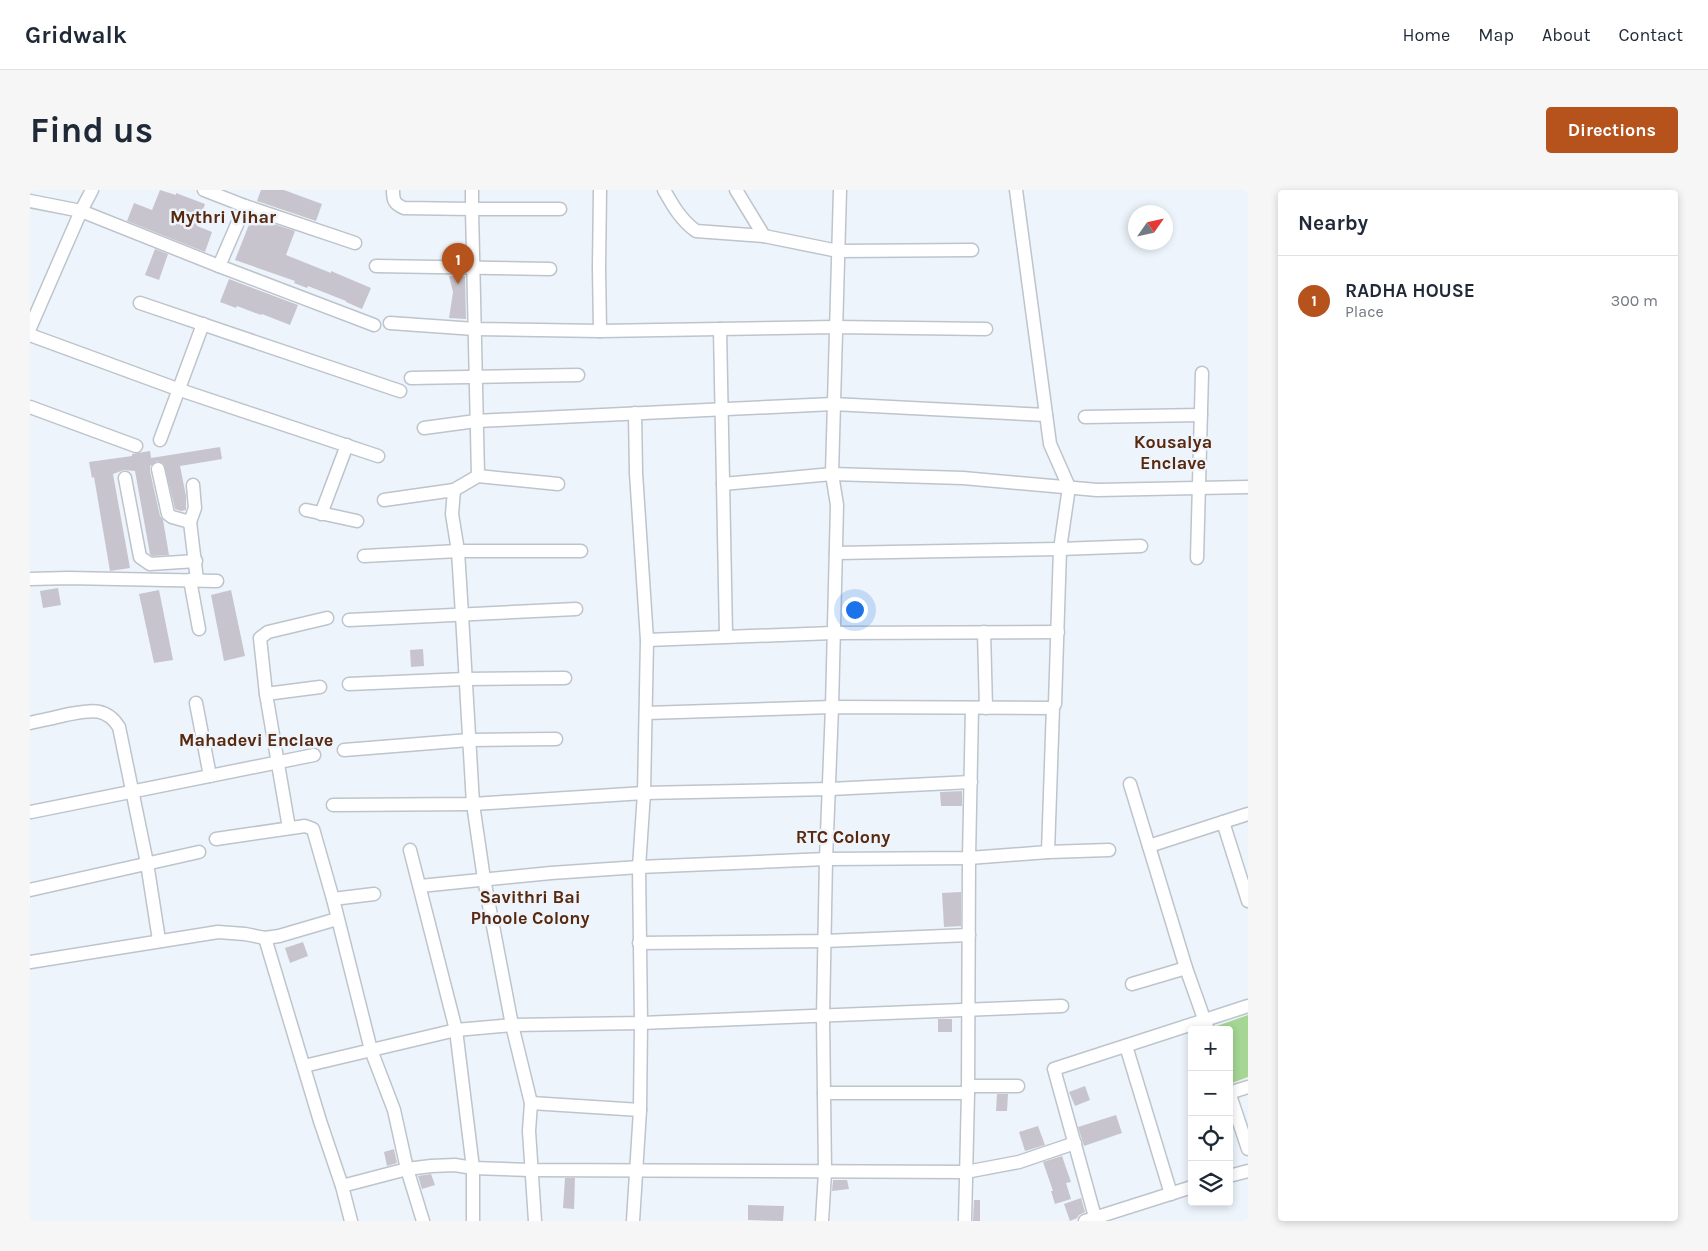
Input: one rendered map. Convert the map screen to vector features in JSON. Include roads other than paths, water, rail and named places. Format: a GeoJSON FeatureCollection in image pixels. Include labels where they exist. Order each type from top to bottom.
{"type":"FeatureCollection","features":[{"type":"Feature","properties":{"kind":"street"},"geometry":{"type":"LineString","coordinates":[[30,328],[80,212],[92,190]]}},
{"type":"Feature","properties":{"kind":"street"},"geometry":{"type":"LineString","coordinates":[[204,190],[245,206],[355,243]]}},
{"type":"Feature","properties":{"kind":"street"},"geometry":{"type":"LineString","coordinates":[[393,190],[393,200],[397,205],[404,208],[560,209]]}},
{"type":"Feature","properties":{"kind":"street"},"geometry":{"type":"LineString","coordinates":[[472,190],[478,476]]}},
{"type":"Feature","properties":{"kind":"street"},"geometry":{"type":"LineString","coordinates":[[600,190],[600,331]]}},
{"type":"Feature","properties":{"kind":"street"},"geometry":{"type":"LineString","coordinates":[[664,190],[680,216],[696,231],[764,236],[838,251],[972,250]]}},
{"type":"Feature","properties":{"kind":"street"},"geometry":{"type":"LineString","coordinates":[[736,190],[764,236]]}},
{"type":"Feature","properties":{"kind":"street"},"geometry":{"type":"LineString","coordinates":[[822,1221],[825,1172],[823,1017],[826,860],[830,789],[837,505],[832,474],[833,404],[840,190]]}},
{"type":"Feature","properties":{"kind":"street"},"geometry":{"type":"LineString","coordinates":[[1016,190],[1050,444],[1069,487],[1060,550],[1056,701],[1053,707],[1048,852]]}},
{"type":"Feature","properties":{"kind":"street"},"geometry":{"type":"LineString","coordinates":[[30,201],[80,212],[374,325]]}},
{"type":"Feature","properties":{"kind":"street"},"geometry":{"type":"LineString","coordinates":[[219,266],[245,206]]}},
{"type":"Feature","properties":{"kind":"street"},"geometry":{"type":"LineString","coordinates":[[376,266],[550,270]]}},
{"type":"Feature","properties":{"kind":"street"},"geometry":{"type":"LineString","coordinates":[[140,303],[400,391]]}},
{"type":"Feature","properties":{"kind":"street"},"geometry":{"type":"LineString","coordinates":[[390,323],[476,328],[600,331],[836,327],[986,329]]}},
{"type":"Feature","properties":{"kind":"street"},"geometry":{"type":"LineString","coordinates":[[160,440],[203,324]]}},
{"type":"Feature","properties":{"kind":"street"},"geometry":{"type":"LineString","coordinates":[[720,329],[726,635]]}},
{"type":"Feature","properties":{"kind":"street"},"geometry":{"type":"LineString","coordinates":[[30,335],[180,390],[378,456]]}},
{"type":"Feature","properties":{"kind":"street"},"geometry":{"type":"LineString","coordinates":[[1196,558],[1202,373]]}},
{"type":"Feature","properties":{"kind":"street"},"geometry":{"type":"LineString","coordinates":[[411,378],[578,376]]}},
{"type":"Feature","properties":{"kind":"street"},"geometry":{"type":"LineString","coordinates":[[424,428],[476,421],[833,404],[1046,415]]}},
{"type":"Feature","properties":{"kind":"street"},"geometry":{"type":"LineString","coordinates":[[30,408],[136,446]]}},
{"type":"Feature","properties":{"kind":"street"},"geometry":{"type":"LineString","coordinates":[[633,1221],[640,1110],[639,867],[644,793],[647,640],[636,473],[635,413]]}},
{"type":"Feature","properties":{"kind":"street"},"geometry":{"type":"LineString","coordinates":[[1085,417],[1201,415]]}},
{"type":"Feature","properties":{"kind":"street"},"geometry":{"type":"LineString","coordinates":[[321,514],[346,445]]}},
{"type":"Feature","properties":{"kind":"street"},"geometry":{"type":"LineString","coordinates":[[158,469],[168,514],[190,522]]}},
{"type":"Feature","properties":{"kind":"street"},"geometry":{"type":"LineString","coordinates":[[723,484],[832,474],[963,478],[1097,490],[1248,487]]}},
{"type":"Feature","properties":{"kind":"street"},"geometry":{"type":"LineString","coordinates":[[384,500],[454,490],[478,476],[558,484]]}},
{"type":"Feature","properties":{"kind":"street"},"geometry":{"type":"LineString","coordinates":[[125,478],[140,558],[150,564],[196,561]]}},
{"type":"Feature","properties":{"kind":"street"},"geometry":{"type":"LineString","coordinates":[[193,485],[196,508],[190,522],[196,561],[194,580],[199,629]]}},
{"type":"Feature","properties":{"kind":"street"},"geometry":{"type":"LineString","coordinates":[[454,490],[452,514],[458,551],[473,804],[484,879],[512,1025],[531,1103],[531,1170],[535,1221]]}},
{"type":"Feature","properties":{"kind":"street"},"geometry":{"type":"LineString","coordinates":[[306,510],[357,522]]}},
{"type":"Feature","properties":{"kind":"street"},"geometry":{"type":"LineString","coordinates":[[836,553],[1060,550],[1141,546]]}},
{"type":"Feature","properties":{"kind":"street"},"geometry":{"type":"LineString","coordinates":[[364,556],[458,551],[581,551]]}},
{"type":"Feature","properties":{"kind":"street"},"geometry":{"type":"LineString","coordinates":[[30,579],[217,580]]}},
{"type":"Feature","properties":{"kind":"street"},"geometry":{"type":"LineString","coordinates":[[349,620],[576,609]]}},
{"type":"Feature","properties":{"kind":"street"},"geometry":{"type":"LineString","coordinates":[[289,828],[266,694],[260,638],[263,634],[328,618]]}},
{"type":"Feature","properties":{"kind":"street"},"geometry":{"type":"LineString","coordinates":[[647,640],[726,635],[833,632],[1058,632]]}},
{"type":"Feature","properties":{"kind":"street"},"geometry":{"type":"LineString","coordinates":[[984,632],[986,708]]}},
{"type":"Feature","properties":{"kind":"street"},"geometry":{"type":"LineString","coordinates":[[349,684],[465,679],[565,678]]}},
{"type":"Feature","properties":{"kind":"street"},"geometry":{"type":"LineString","coordinates":[[266,694],[320,687]]}},
{"type":"Feature","properties":{"kind":"street"},"geometry":{"type":"LineString","coordinates":[[196,704],[210,776]]}},
{"type":"Feature","properties":{"kind":"street"},"geometry":{"type":"LineString","coordinates":[[646,713],[832,707],[1053,707]]}},
{"type":"Feature","properties":{"kind":"street"},"geometry":{"type":"LineString","coordinates":[[965,1221],[968,1090],[968,858],[972,708]]}},
{"type":"Feature","properties":{"kind":"street"},"geometry":{"type":"LineString","coordinates":[[30,722],[90,710],[106,714],[114,719],[119,727],[147,863],[159,940]]}},
{"type":"Feature","properties":{"kind":"street"},"geometry":{"type":"LineString","coordinates":[[344,750],[469,740],[556,739]]}},
{"type":"Feature","properties":{"kind":"street"},"geometry":{"type":"LineString","coordinates":[[31,812],[314,755]]}},
{"type":"Feature","properties":{"kind":"street"},"geometry":{"type":"LineString","coordinates":[[334,805],[473,804],[644,793],[830,789],[971,782]]}},
{"type":"Feature","properties":{"kind":"street"},"geometry":{"type":"LineString","coordinates":[[1130,784],[1186,968],[1207,1025]]}},
{"type":"Feature","properties":{"kind":"street"},"geometry":{"type":"LineString","coordinates":[[1149,846],[1248,814]]}},
{"type":"Feature","properties":{"kind":"street"},"geometry":{"type":"LineString","coordinates":[[1224,822],[1248,901]]}},
{"type":"Feature","properties":{"kind":"street"},"geometry":{"type":"LineString","coordinates":[[216,838],[305,826],[313,829],[333,899],[370,1050],[394,1110],[406,1168],[423,1221]]}},
{"type":"Feature","properties":{"kind":"street"},"geometry":{"type":"LineString","coordinates":[[410,850],[456,1030],[473,1168],[473,1221]]}},
{"type":"Feature","properties":{"kind":"street"},"geometry":{"type":"LineString","coordinates":[[420,886],[579,870],[826,860],[968,858],[1109,850]]}},
{"type":"Feature","properties":{"kind":"street"},"geometry":{"type":"LineString","coordinates":[[30,890],[199,852]]}},
{"type":"Feature","properties":{"kind":"street"},"geometry":{"type":"LineString","coordinates":[[333,899],[374,894]]}},
{"type":"Feature","properties":{"kind":"street"},"geometry":{"type":"LineString","coordinates":[[30,962],[218,932],[266,938],[337,919]]}},
{"type":"Feature","properties":{"kind":"street"},"geometry":{"type":"LineString","coordinates":[[639,943],[825,941],[969,935]]}},
{"type":"Feature","properties":{"kind":"street"},"geometry":{"type":"LineString","coordinates":[[266,938],[351,1221]]}},
{"type":"Feature","properties":{"kind":"street"},"geometry":{"type":"LineString","coordinates":[[1132,984],[1186,968]]}},
{"type":"Feature","properties":{"kind":"street"},"geometry":{"type":"LineString","coordinates":[[304,1066],[456,1030],[512,1025],[823,1017],[1062,1006]]}},
{"type":"Feature","properties":{"kind":"street"},"geometry":{"type":"LineString","coordinates":[[1188,1188],[1090,1219],[1075,1143],[1054,1069],[1126,1046],[1207,1025],[1248,1006]]}},
{"type":"Feature","properties":{"kind":"street"},"geometry":{"type":"LineString","coordinates":[[1126,1046],[1171,1194]]}},
{"type":"Feature","properties":{"kind":"street"},"geometry":{"type":"LineString","coordinates":[[824,1093],[968,1090],[1018,1086]]}},
{"type":"Feature","properties":{"kind":"street"},"geometry":{"type":"LineString","coordinates":[[1233,1091],[1248,1087]]}},
{"type":"Feature","properties":{"kind":"street"},"geometry":{"type":"LineString","coordinates":[[531,1103],[640,1110]]}},
{"type":"Feature","properties":{"kind":"street"},"geometry":{"type":"LineString","coordinates":[[1233,1104],[1248,1149]]}},
{"type":"Feature","properties":{"kind":"street"},"geometry":{"type":"LineString","coordinates":[[342,1186],[406,1168],[455,1165],[473,1168],[531,1170],[966,1172],[1019,1162],[1075,1143]]}},
{"type":"Feature","properties":{"kind":"street"},"geometry":{"type":"LineString","coordinates":[[1233,1175],[1248,1171]]}},
{"type":"Feature","properties":{"kind":"place","name":"RADHA HOUSE"},"geometry":{"type":"Point","coordinates":[458,284]}},
{"type":"Feature","properties":{"kind":"district","name":"Mythri Vihar"},"geometry":{"type":"Point","coordinates":[223,217]}},
{"type":"Feature","properties":{"kind":"district","name":"Kousalya Enclave"},"geometry":{"type":"Point","coordinates":[1173,452]}},
{"type":"Feature","properties":{"kind":"district","name":"Mahadevi Enclave"},"geometry":{"type":"Point","coordinates":[256,740]}},
{"type":"Feature","properties":{"kind":"district","name":"RTC Colony"},"geometry":{"type":"Point","coordinates":[843,837]}},
{"type":"Feature","properties":{"kind":"district","name":"Savithri Bai Phoole Colony"},"geometry":{"type":"Point","coordinates":[530,908]}}]}
